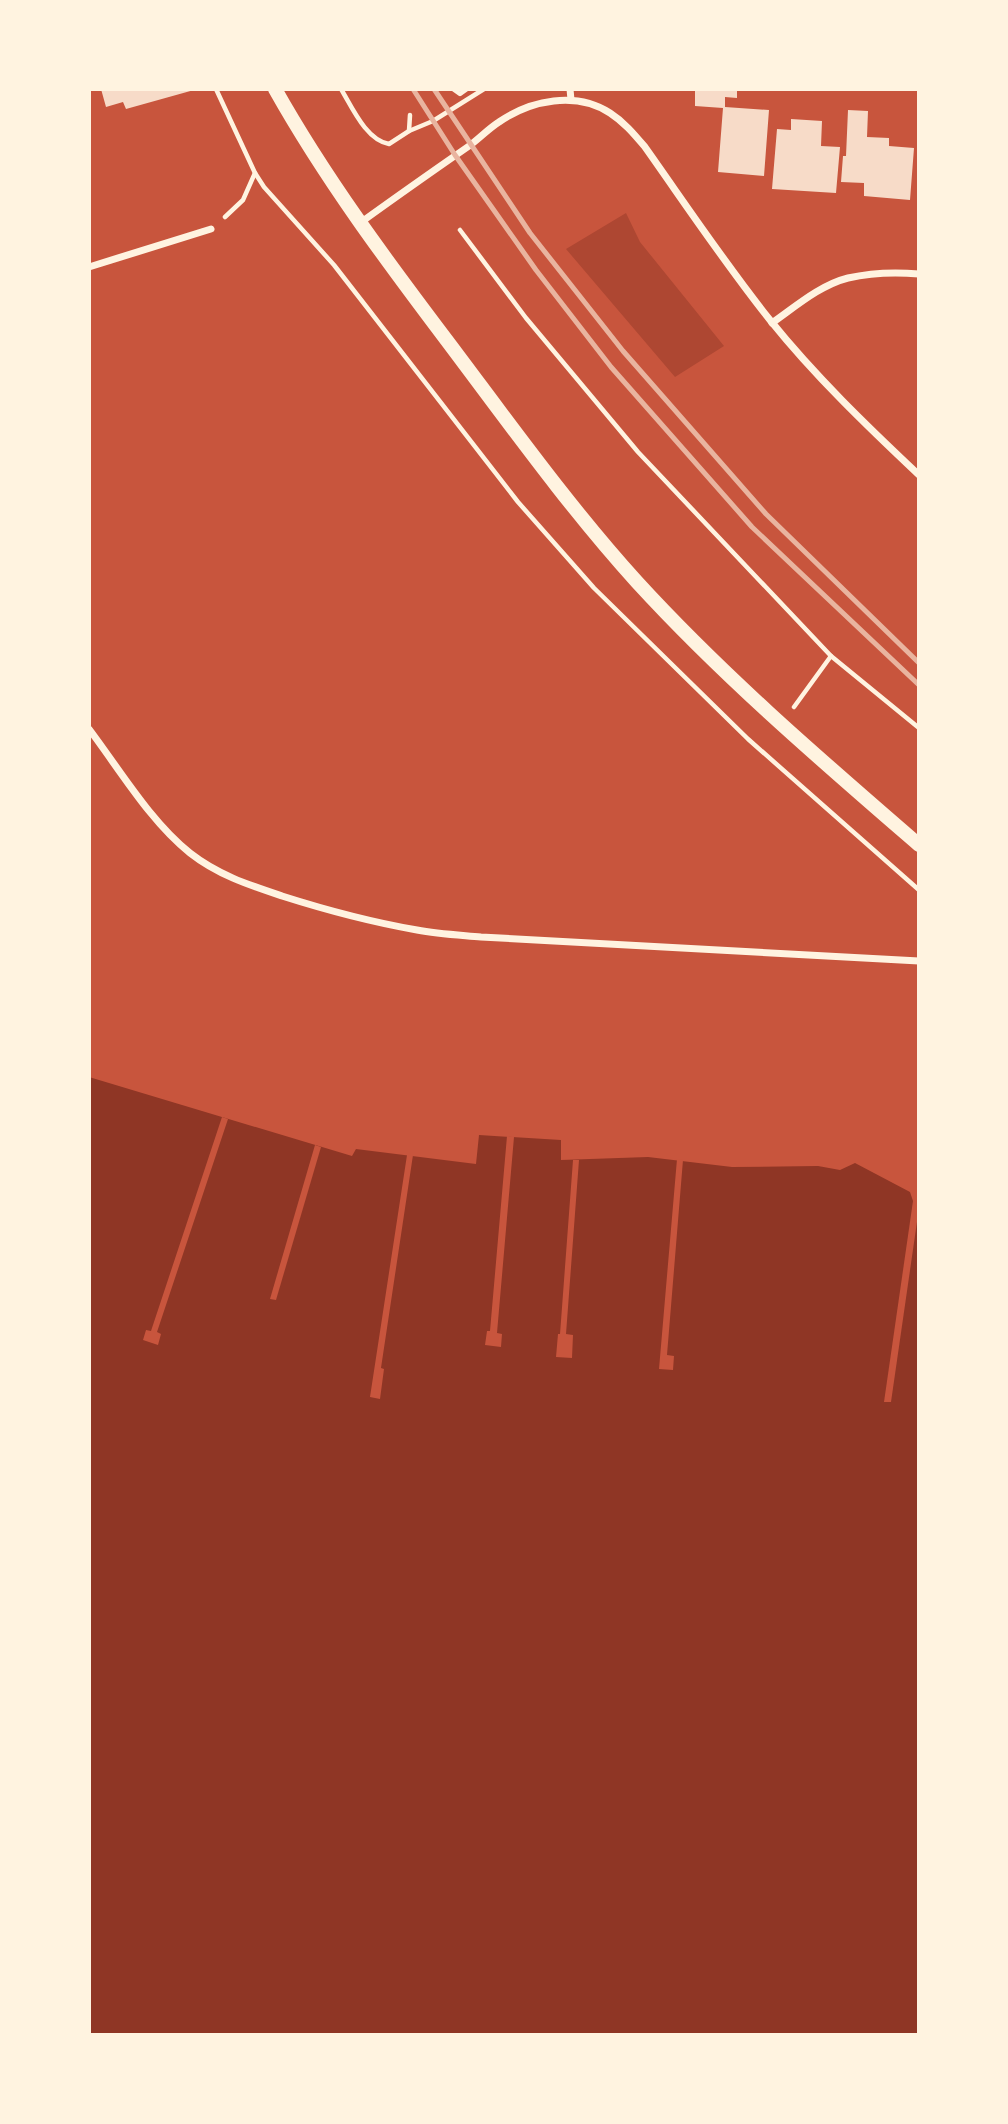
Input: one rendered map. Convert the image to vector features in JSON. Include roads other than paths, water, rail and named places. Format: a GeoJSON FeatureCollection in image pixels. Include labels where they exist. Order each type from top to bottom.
{"type":"FeatureCollection","features":[{"type":"Feature","properties":{"kind":"main road"},"geometry":{"type":"LineString","coordinates":[[275,89],[360,223],[590,527],[682,629],[780,723],[919,845]]}},
{"type":"Feature","properties":{"kind":"street"},"geometry":{"type":"LineString","coordinates":[[570,89],[571,100]]}},
{"type":"Feature","properties":{"kind":"street"},"geometry":{"type":"LineString","coordinates":[[360,223],[514,113],[531,105],[571,100],[592,104],[610,113],[629,128],[772,323],[862,421],[919,475]]}},
{"type":"Feature","properties":{"kind":"street"},"geometry":{"type":"LineString","coordinates":[[89,267],[211,229]]}},
{"type":"Feature","properties":{"kind":"street"},"geometry":{"type":"LineString","coordinates":[[772,323],[820,290],[846,279],[876,274],[919,274]]}},
{"type":"Feature","properties":{"kind":"street"},"geometry":{"type":"LineString","coordinates":[[89,729],[171,836],[207,866],[227,876],[315,906],[419,931],[481,937],[919,961]]}},
{"type":"Feature","properties":{"kind":"railway"},"geometry":{"type":"LineString","coordinates":[[413,89],[455,155],[536,270],[611,367],[752,527],[919,685]]}},
{"type":"Feature","properties":{"kind":"railway"},"geometry":{"type":"LineString","coordinates":[[434,89],[530,233],[623,351],[766,514],[919,663]]}}]}
